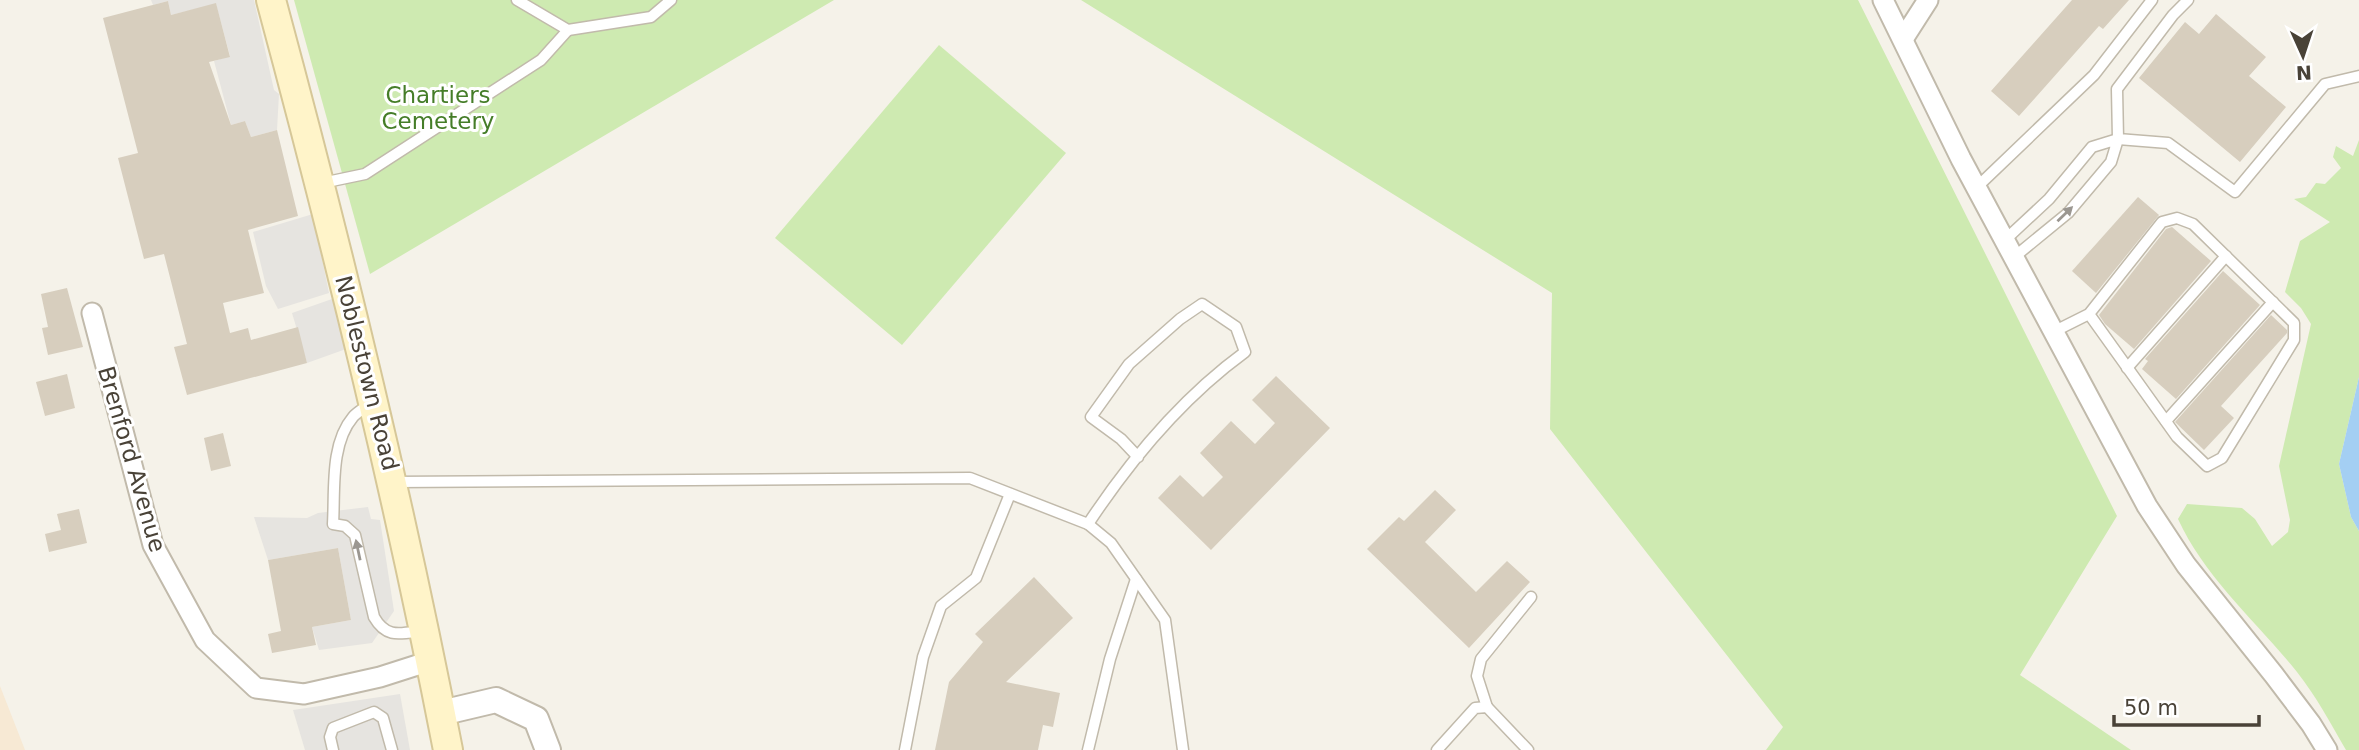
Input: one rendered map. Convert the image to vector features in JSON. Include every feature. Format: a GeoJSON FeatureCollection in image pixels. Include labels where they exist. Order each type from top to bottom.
{"type":"FeatureCollection","features":[{"type":"Feature","properties":{"kind":"main road","name":"Noblestown Road"},"geometry":{"type":"LineString","coordinates":[[271,0],[321,183],[393,482],[448,750]]}},
{"type":"Feature","properties":{"kind":"street"},"geometry":{"type":"LineString","coordinates":[[1883,0],[1976,188],[2147,506],[2186,565],[2274,675],[2327,750]]}},
{"type":"Feature","properties":{"kind":"street"},"geometry":{"type":"LineString","coordinates":[[1903,39],[1928,0]]}},
{"type":"Feature","properties":{"kind":"street","name":"Brenford Avenue"},"geometry":{"type":"LineString","coordinates":[[92,313],[153,545],[205,640],[256,688],[304,694],[380,677],[430,661]]}},
{"type":"Feature","properties":{"kind":"street"},"geometry":{"type":"LineString","coordinates":[[441,713],[496,700],[536,719],[548,750]]}},
{"type":"Feature","properties":{"kind":"lane"},"geometry":{"type":"LineString","coordinates":[[517,0],[568,30]]}},
{"type":"Feature","properties":{"kind":"lane"},"geometry":{"type":"LineString","coordinates":[[321,183],[365,174],[541,60],[568,30],[651,17],[671,0]]}},
{"type":"Feature","properties":{"kind":"lane"},"geometry":{"type":"LineString","coordinates":[[1976,188],[2094,75],[2152,0]]}},
{"type":"Feature","properties":{"kind":"lane"},"geometry":{"type":"LineString","coordinates":[[2009,249],[2068,213],[2110,162],[2119,139],[2117,89],[2188,0]]}},
{"type":"Feature","properties":{"kind":"lane"},"geometry":{"type":"LineString","coordinates":[[2009,249],[2092,148],[2119,139],[2168,143],[2235,192],[2325,84],[2359,76]]}},
{"type":"Feature","properties":{"kind":"lane"},"geometry":{"type":"LineString","coordinates":[[2053,332],[2089,314],[2162,222],[2177,218],[2193,224],[2294,323],[2294,340],[2222,458],[2207,466],[2177,437],[2089,314]]}},
{"type":"Feature","properties":{"kind":"lane"},"geometry":{"type":"LineString","coordinates":[[2127,368],[2226,256]]}},
{"type":"Feature","properties":{"kind":"lane"},"geometry":{"type":"LineString","coordinates":[[2166,421],[2273,302]]}},
{"type":"Feature","properties":{"kind":"lane"},"geometry":{"type":"LineString","coordinates":[[1088,524],[1118,479],[1138,457],[1168,421],[1213,376],[1245,352],[1236,327],[1202,304],[1180,319],[1129,364],[1091,417],[1121,439],[1138,457]]}},
{"type":"Feature","properties":{"kind":"lane"},"geometry":{"type":"LineString","coordinates":[[374,402],[354,415],[344,430],[338,449],[333,524],[345,526],[355,535],[374,617],[380,627],[395,634],[424,631]]}},
{"type":"Feature","properties":{"kind":"lane"},"geometry":{"type":"LineString","coordinates":[[393,482],[970,478],[1088,524],[1111,543],[1165,620],[1183,750]]}},
{"type":"Feature","properties":{"kind":"lane"},"geometry":{"type":"LineString","coordinates":[[905,750],[923,657],[941,606],[976,578],[1010,494]]}},
{"type":"Feature","properties":{"kind":"lane"},"geometry":{"type":"LineString","coordinates":[[1088,750],[1110,659],[1136,579]]}},
{"type":"Feature","properties":{"kind":"lane"},"geometry":{"type":"LineString","coordinates":[[1528,750],[1487,707],[1477,676],[1481,659],[1531,597]]}},
{"type":"Feature","properties":{"kind":"lane"},"geometry":{"type":"LineString","coordinates":[[1437,750],[1475,708],[1487,707]]}},
{"type":"Feature","properties":{"kind":"lane"},"geometry":{"type":"LineString","coordinates":[[333,750],[330,737],[333,728],[374,712],[383,718],[392,750]]}},
{"type":"Feature","properties":{"kind":"shaded area"},"geometry":{"type":"Polygon","coordinates":[[[151,0],[254,0],[274,90],[279,94],[277,130],[251,137],[245,121],[231,125],[214,61],[230,56],[216,4],[171,15],[168,1],[153,5],[151,0]]]}},
{"type":"Feature","properties":{"kind":"shaded area"},"geometry":{"type":"Polygon","coordinates":[[[313,214],[329,293],[278,309],[266,286],[253,232],[313,214]]]}},
{"type":"Feature","properties":{"kind":"shaded area"},"geometry":{"type":"Polygon","coordinates":[[[338,294],[346,349],[307,363],[292,313],[332,299],[338,294]]]}},
{"type":"Feature","properties":{"kind":"shaded area"},"geometry":{"type":"Polygon","coordinates":[[[368,507],[371,519],[380,520],[394,611],[372,643],[319,650],[312,627],[351,620],[338,548],[268,560],[254,517],[307,518],[318,513],[368,507]]]}},
{"type":"Feature","properties":{"kind":"shaded area"},"geometry":{"type":"Polygon","coordinates":[[[0,686],[25,750],[0,750],[0,686]]]}},
{"type":"Feature","properties":{"kind":"shaded area"},"geometry":{"type":"Polygon","coordinates":[[[400,694],[410,750],[305,750],[293,710],[400,694]]]}},
{"type":"Feature","properties":{"kind":"green space","name":"Chartiers Cemetery"},"geometry":{"type":"Polygon","coordinates":[[[294,0],[834,0],[370,274],[294,0]]]}},
{"type":"Feature","properties":{"kind":"green space"},"geometry":{"type":"Polygon","coordinates":[[[1081,0],[1858,0],[2117,516],[2020,675],[2131,750],[1766,750],[1783,727],[1550,429],[1552,293],[1081,0]]]}},
{"type":"Feature","properties":{"kind":"green space"},"geometry":{"type":"Polygon","coordinates":[[[939,45],[1066,153],[902,345],[775,238],[939,45]]]}},
{"type":"Feature","properties":{"kind":"green space"},"geometry":{"type":"Polygon","coordinates":[[[2359,140],[2359,377],[2339,464],[2351,517],[2359,531],[2359,750],[2346,750],[2304,681],[2202,561],[2178,519],[2187,504],[2242,508],[2255,519],[2272,546],[2288,532],[2290,520],[2279,466],[2311,324],[2301,308],[2285,292],[2300,241],[2330,222],[2294,199],[2306,197],[2316,183],[2325,184],[2341,168],[2333,157],[2336,146],[2353,156],[2359,140]]]}},
{"type":"Feature","properties":{"kind":"water"},"geometry":{"type":"Polygon","coordinates":[[[2359,377],[2359,531],[2351,517],[2339,464],[2359,377]]]}},
{"type":"Feature","properties":{"kind":"building"},"geometry":{"type":"Polygon","coordinates":[[[2072,0],[2129,0],[2103,29],[2099,26],[2019,116],[1991,91],[2072,0]]]}},
{"type":"Feature","properties":{"kind":"building"},"geometry":{"type":"Polygon","coordinates":[[[168,1],[171,15],[216,3],[230,57],[209,62],[231,125],[245,121],[251,137],[277,130],[298,216],[248,230],[264,293],[223,303],[230,333],[248,328],[251,340],[298,327],[307,363],[187,395],[174,347],[187,344],[164,254],[144,259],[118,158],[138,153],[103,18],[168,1]]]}},
{"type":"Feature","properties":{"kind":"building"},"geometry":{"type":"Polygon","coordinates":[[[2216,14],[2266,57],[2249,76],[2286,107],[2240,162],[2139,78],[2185,22],[2199,34],[2216,14]]]}},
{"type":"Feature","properties":{"kind":"building"},"geometry":{"type":"Polygon","coordinates":[[[2138,197],[2159,215],[2096,293],[2072,271],[2138,197]]]}},
{"type":"Feature","properties":{"kind":"building"},"geometry":{"type":"Polygon","coordinates":[[[2172,227],[2211,261],[2134,349],[2105,324],[2099,315],[2166,229],[2172,227]]]}},
{"type":"Feature","properties":{"kind":"building"},"geometry":{"type":"Polygon","coordinates":[[[2223,271],[2260,305],[2176,399],[2142,369],[2148,361],[2145,359],[2223,271]]]}},
{"type":"Feature","properties":{"kind":"building"},"geometry":{"type":"Polygon","coordinates":[[[67,288],[83,347],[48,355],[42,328],[48,327],[41,294],[67,288]]]}},
{"type":"Feature","properties":{"kind":"building"},"geometry":{"type":"Polygon","coordinates":[[[2271,315],[2287,333],[2221,406],[2234,418],[2204,450],[2175,422],[2271,315]]]}},
{"type":"Feature","properties":{"kind":"building"},"geometry":{"type":"Polygon","coordinates":[[[67,374],[75,408],[45,416],[36,382],[67,374]]]}},
{"type":"Feature","properties":{"kind":"building"},"geometry":{"type":"Polygon","coordinates":[[[1276,376],[1330,428],[1211,550],[1158,498],[1180,475],[1203,497],[1223,477],[1200,453],[1231,421],[1255,444],[1275,423],[1252,400],[1276,376]]]}},
{"type":"Feature","properties":{"kind":"building"},"geometry":{"type":"Polygon","coordinates":[[[223,433],[231,466],[211,471],[204,438],[223,433]]]}},
{"type":"Feature","properties":{"kind":"building"},"geometry":{"type":"Polygon","coordinates":[[[1435,490],[1456,510],[1425,542],[1476,592],[1507,561],[1530,582],[1469,648],[1367,549],[1399,517],[1404,521],[1435,490]]]}},
{"type":"Feature","properties":{"kind":"building"},"geometry":{"type":"Polygon","coordinates":[[[79,509],[87,543],[49,552],[45,534],[61,530],[57,514],[79,509]]]}},
{"type":"Feature","properties":{"kind":"building"},"geometry":{"type":"Polygon","coordinates":[[[338,548],[351,620],[312,627],[316,645],[272,653],[268,634],[281,631],[268,560],[338,548]]]}},
{"type":"Feature","properties":{"kind":"building"},"geometry":{"type":"Polygon","coordinates":[[[1034,577],[1073,618],[1006,682],[1060,693],[1053,727],[1043,725],[1038,750],[935,750],[949,682],[983,642],[975,634],[1034,577]]]}}]}
